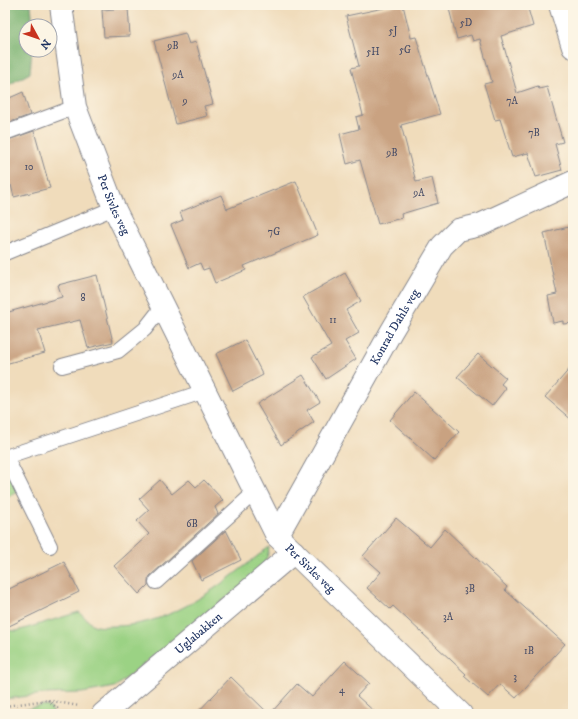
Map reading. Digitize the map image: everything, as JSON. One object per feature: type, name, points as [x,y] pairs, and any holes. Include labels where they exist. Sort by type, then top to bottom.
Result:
[{"type":"street","name":"Per Sivles veg","points":[[61,5],[74,107],[114,208],[277,536],[461,714]]},
{"type":"street","points":[[560,5],[573,47]]},
{"type":"street","name":"Konrad Dahls veg","points":[[277,536],[391,332],[442,246],[458,230],[480,225],[573,182]]},
{"type":"street","name":"Uglabakken","points":[[105,712],[294,552]]},
{"type":"lane","points":[[5,133],[74,107]]},
{"type":"lane","points":[[5,253],[114,208]]},
{"type":"lane","points":[[62,366],[118,351],[145,329],[163,306]]},
{"type":"lane","points":[[50,546],[5,457],[205,391]]},
{"type":"lane","points":[[156,582],[255,492]]},
{"type":"path","points":[[47,700],[57,708],[58,714]]},
{"type":"path","points":[[5,706],[47,700],[105,712]]},
{"type":"green space","points":[[5,5],[31,5],[32,18],[18,18],[18,58],[31,58],[30,73],[5,87]]},
{"type":"green space","points":[[9,471],[18,491],[5,499],[5,473]]},
{"type":"green space","points":[[269,547],[267,557],[263,565],[250,579],[115,687],[82,693],[44,694],[5,699],[5,630],[17,631],[79,612],[96,626],[136,624],[157,619],[197,600]]},
{"type":"green space","points":[[43,705],[51,708],[53,712],[51,714],[8,714]]},
{"type":"building","points":[[403,5],[411,38],[416,37],[440,114],[401,125],[416,182],[432,178],[438,203],[401,214],[402,218],[378,224],[360,160],[347,164],[340,134],[359,129],[356,117],[363,115],[351,68],[359,66],[346,16]]},
{"type":"building","points":[[448,5],[527,5],[533,26],[501,36],[517,93],[538,86],[539,89],[547,87],[563,142],[555,144],[562,170],[536,177],[528,153],[512,157],[500,119],[495,120],[484,84],[492,82],[480,39],[473,41],[471,35],[457,39]]},
{"type":"building","points":[[128,8],[130,36],[104,37],[102,10]]},
{"type":"building","points":[[185,33],[189,44],[196,42],[213,104],[204,106],[207,116],[176,124],[154,41]]},
{"type":"building","points":[[23,92],[30,115],[5,124],[5,100]]},
{"type":"building","points":[[34,131],[50,188],[14,197],[11,185],[5,187],[5,141]]},
{"type":"building","points":[[296,181],[318,235],[244,266],[246,270],[215,283],[209,268],[203,270],[200,263],[189,268],[171,225],[183,220],[180,212],[221,195],[227,209]]},
{"type":"building","points":[[573,226],[573,323],[563,324],[563,321],[553,323],[548,296],[557,294],[544,233]]},
{"type":"building","points":[[345,273],[361,301],[346,310],[359,333],[345,341],[356,359],[326,379],[312,357],[331,346],[303,297]]},
{"type":"building","points":[[97,275],[113,342],[88,348],[80,320],[38,330],[45,353],[5,364],[5,313],[62,297],[58,285]]},
{"type":"building","points":[[245,340],[263,375],[233,391],[216,354]]},
{"type":"building","points":[[478,354],[506,378],[501,384],[506,388],[492,406],[457,377]]},
{"type":"building","points":[[573,365],[573,421],[545,397]]},
{"type":"building","points":[[303,375],[320,402],[307,410],[314,422],[281,445],[257,404]]},
{"type":"building","points":[[414,392],[459,432],[434,460],[390,420]]},
{"type":"building","points":[[160,480],[172,494],[189,480],[196,487],[204,480],[223,500],[215,507],[218,514],[150,576],[148,585],[139,594],[114,566],[149,534],[137,521],[149,510],[139,499]]},
{"type":"building","points":[[396,518],[430,547],[445,529],[507,587],[505,590],[565,644],[516,698],[500,684],[488,697],[464,676],[466,674],[393,606],[390,609],[367,588],[381,572],[363,556]]},
{"type":"building","points":[[226,530],[241,560],[201,580],[192,561]]},
{"type":"building","points":[[64,562],[79,592],[5,628],[5,591]]},
{"type":"building","points":[[345,661],[369,683],[357,696],[377,714],[270,714],[297,684],[312,697]]},
{"type":"building","points":[[231,677],[269,714],[196,714]]}]
